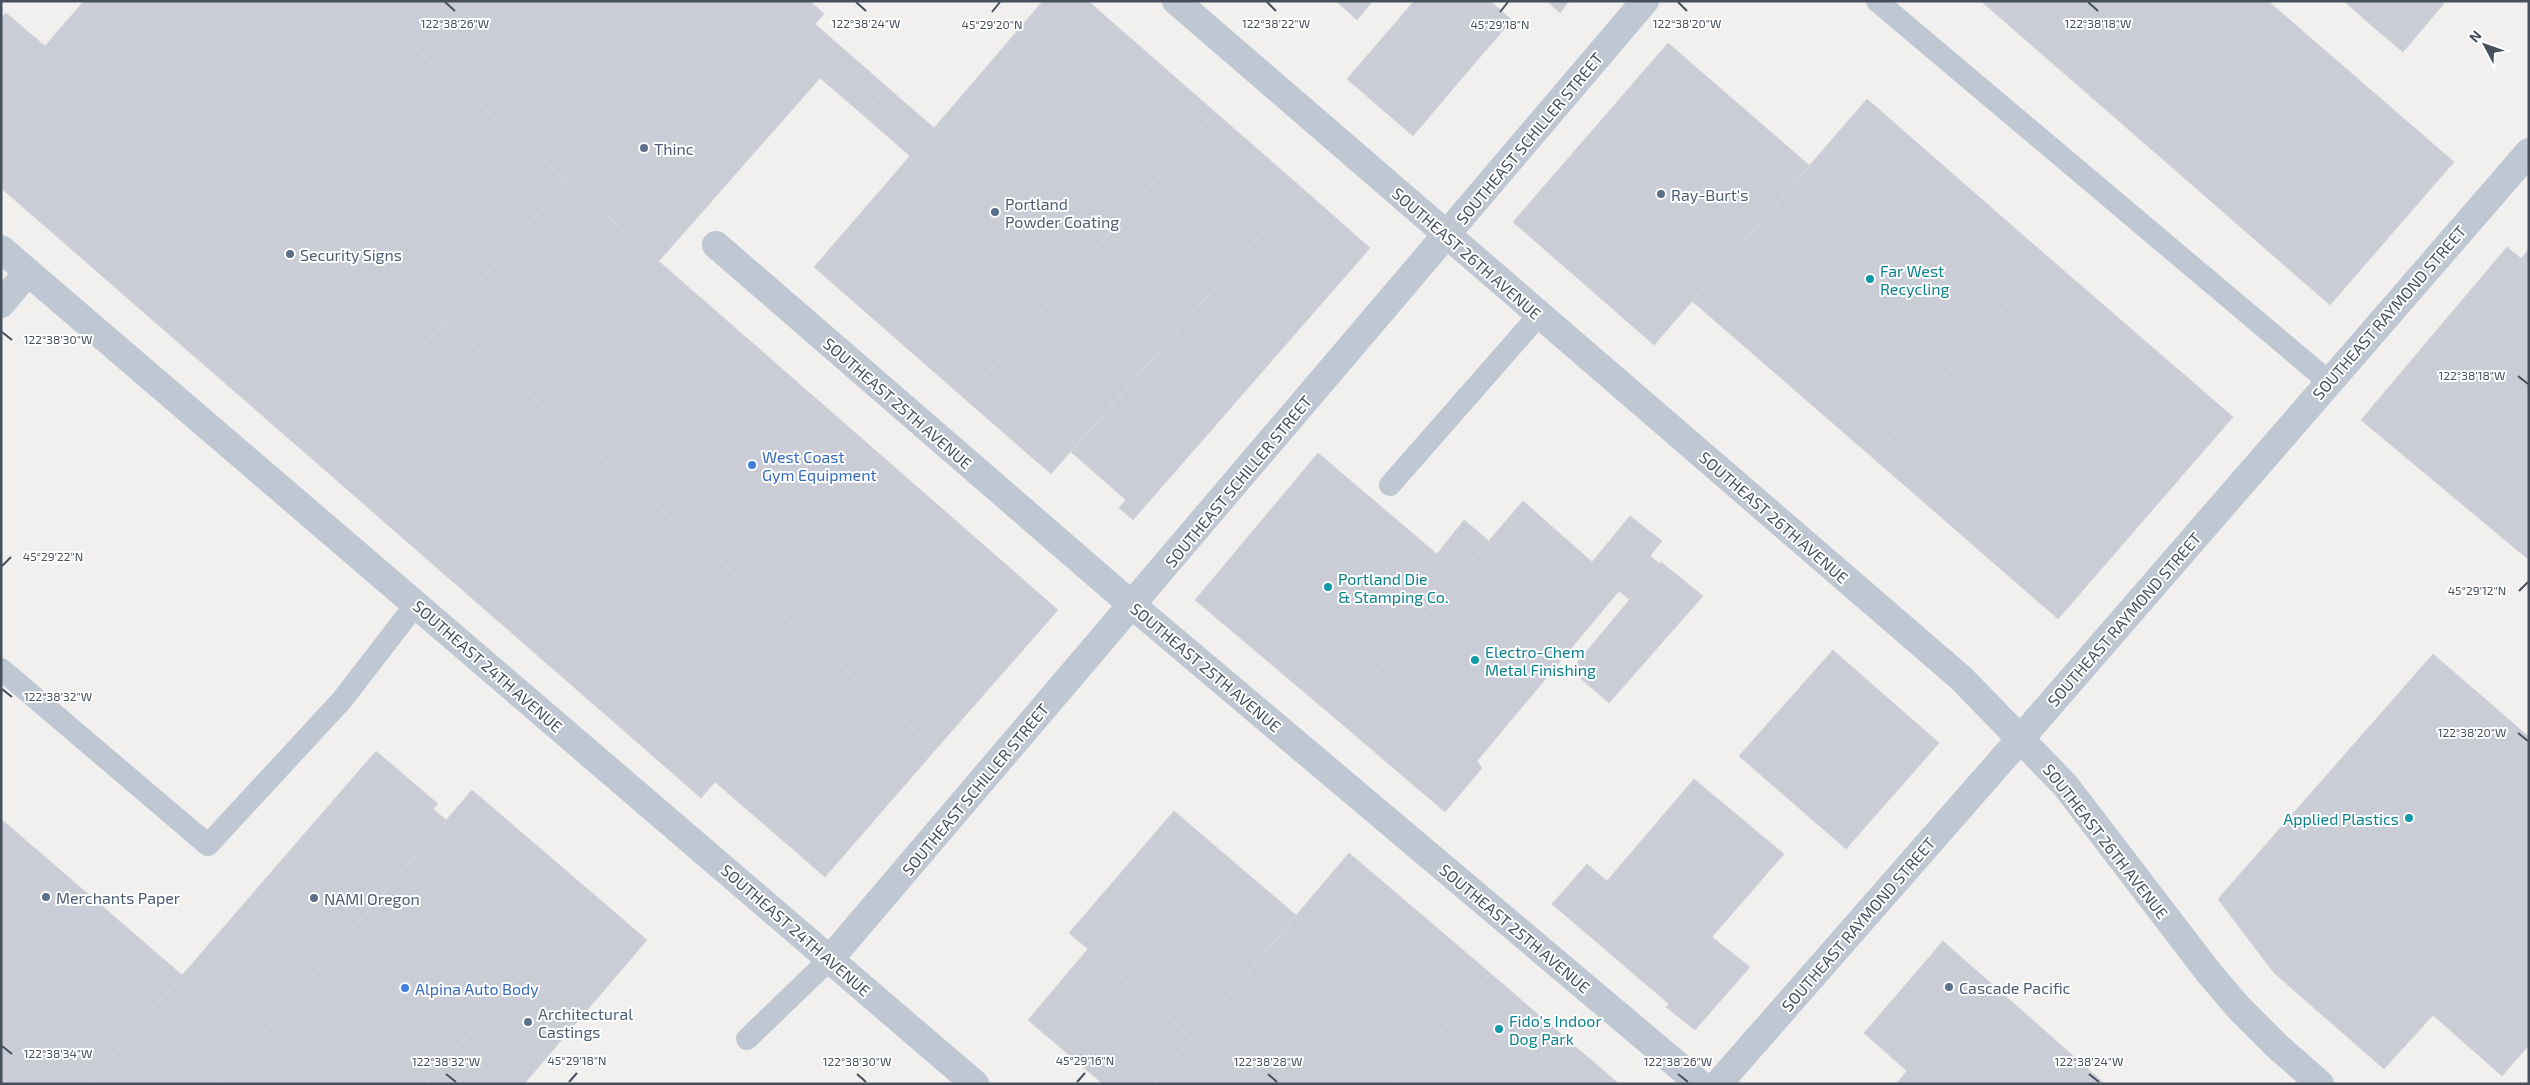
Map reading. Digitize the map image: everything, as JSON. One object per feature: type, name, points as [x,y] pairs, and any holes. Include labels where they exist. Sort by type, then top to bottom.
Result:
[{"type":"street","name":"SOUTHEAST 26TH AVENUE","points":[[1176,1],[1961,678],[2065,785],[2233,1001],[2276,1045],[2320,1084]]},
{"type":"street","name":"SOUTHEAST SCHILLER STREET","points":[[830,959],[1645,1]]},
{"type":"street","name":"SOUTHEAST RAYMOND STREET","points":[[1718,1084],[2529,152]]},
{"type":"street","name":"SOUTHEAST 25TH AVENUE","points":[[716,245],[1132,605],[1700,1084]]},
{"type":"street","name":"SOUTHEAST 24TH AVENUE","points":[[1,249],[975,1084]]},
{"type":"street","points":[[1,304],[28,272]]},
{"type":"lane","points":[[1877,1],[2329,382]]},
{"type":"lane","points":[[1390,485],[1539,315]]},
{"type":"lane","points":[[1,669],[208,845],[342,700],[416,604]]},
{"type":"lane","points":[[747,1039],[830,959]]},
{"type":"building","name":"Security Signs","points":[[84,1],[361,1],[567,181],[319,465],[1,188],[1,18],[6,13],[45,46]]},
{"type":"building","name":"Thinc","points":[[361,1],[810,1],[824,14],[815,24],[887,87],[863,115],[820,78],[659,261]]},
{"type":"building","name":"Portland Powder Coating","points":[[1043,1],[1088,1],[1215,112],[965,399],[814,267],[910,156],[863,115],[887,87],[934,128]]},
{"type":"building","points":[[1336,1],[1373,1],[1357,20]]},
{"type":"building","points":[[1414,1],[1490,1],[1512,20],[1462,78],[1397,21]]},
{"type":"building","points":[[1547,1],[1569,1],[1560,13]]},
{"type":"building","points":[[1981,1],[2268,1],[2454,162],[2330,305]]},
{"type":"building","points":[[2344,1],[2391,1],[2371,25]]},
{"type":"building","points":[[2391,1],[2446,1],[2403,52],[2371,25]]},
{"type":"building","points":[[1397,21],[1462,78],[1413,136],[1347,79]]},
{"type":"building","name":"Ray-Burt's","points":[[1668,43],[1810,166],[1654,345],[1513,222]]},
{"type":"building","name":"Far West Recycling","points":[[1867,99],[2048,257],[1873,458],[1692,301]]},
{"type":"building","points":[[1215,112],[1302,188],[1051,474],[965,399]]},
{"type":"building","name":"West Coast Gym Equipment","points":[[567,181],[1058,610],[936,749],[445,321]]},
{"type":"building","points":[[1302,188],[1370,248],[1133,520],[1119,508],[1126,500],[1071,452]]},
{"type":"building","points":[[2507,247],[2529,265],[2529,560],[2361,420]]},
{"type":"building","points":[[2529,249],[2529,265],[2521,259]]},
{"type":"building","points":[[2048,257],[2233,417],[2058,619],[1873,458]]},
{"type":"building","points":[[445,321],[936,749],[825,877],[715,782],[701,798],[319,465]]},
{"type":"building","name":"Portland Die & Stamping Co.","points":[[1318,453],[1437,554],[1464,520],[1489,541],[1336,719],[1195,600]]},
{"type":"building","name":"Electro-Chem Metal Finishing","points":[[1523,501],[1592,562],[1630,516],[1662,541],[1650,556],[1660,564],[1630,600],[1619,591],[1477,761],[1482,768],[1445,812],[1336,719]]},
{"type":"building","points":[[1661,562],[1703,596],[1609,703],[1571,670]]},
{"type":"building","points":[[1833,650],[1939,743],[1846,849],[1739,756]]},
{"type":"building","name":"Applied Plastics","points":[[2433,654],[2529,737],[2529,1045],[2502,1076],[2433,1015],[2384,1069],[2274,973],[2218,899]]},
{"type":"building","name":"NAMI Oregon","points":[[376,751],[438,804],[433,809],[446,820],[220,1084],[88,1084]]},
{"type":"building","points":[[1694,779],[1784,854],[1712,937],[1750,967],[1695,1030],[1666,1007],[1669,1004],[1552,904],[1587,864],[1607,881]]},
{"type":"building","name":"Alpina Auto Body","points":[[472,790],[591,892],[426,1084],[220,1084]]},
{"type":"building","points":[[1174,811],[1297,916],[1192,1038],[1069,933]]},
{"type":"building","name":"Merchants Paper","points":[[1,819],[182,975],[88,1084],[1,1084]]},
{"type":"building","points":[[1349,853],[1490,973],[1396,1084],[1153,1084]]},
{"type":"building","name":"Architectural Castings","points":[[591,892],[647,940],[524,1084],[426,1084]]},
{"type":"building","name":"Cascade Pacific","points":[[1943,941],[2105,1084],[1896,1084],[1907,1071],[1864,1033]]},
{"type":"building","points":[[1088,949],[1192,1038],[1153,1084],[1103,1084],[1028,1020]]},
{"type":"building","name":"Fido's Indoor Dog Park","points":[[1490,973],[1619,1084],[1396,1084]]},
{"type":"place","name":"Thinc","points":[[644,148]]},
{"type":"place","name":"Ray-Burt's","points":[[1661,194]]},
{"type":"place","name":"Portland Powder Coating","points":[[995,212]]},
{"type":"place","name":"Security Signs","points":[[290,254]]},
{"type":"place","name":"Far West Recycling","points":[[1870,279]]},
{"type":"place","name":"West Coast Gym Equipment","points":[[752,465]]},
{"type":"place","name":"Portland Die & Stamping Co.","points":[[1328,587]]},
{"type":"place","name":"Electro-Chem Metal Finishing","points":[[1475,660]]},
{"type":"place","name":"Applied Plastics","points":[[2409,818]]},
{"type":"place","name":"Merchants Paper","points":[[46,897]]},
{"type":"place","name":"NAMI Oregon","points":[[314,898]]},
{"type":"place","name":"Cascade Pacific","points":[[1949,987]]},
{"type":"place","name":"Alpina Auto Body","points":[[405,988]]},
{"type":"place","name":"Architectural Castings","points":[[528,1022]]},
{"type":"place","name":"Fido's Indoor Dog Park","points":[[1499,1029]]}]
